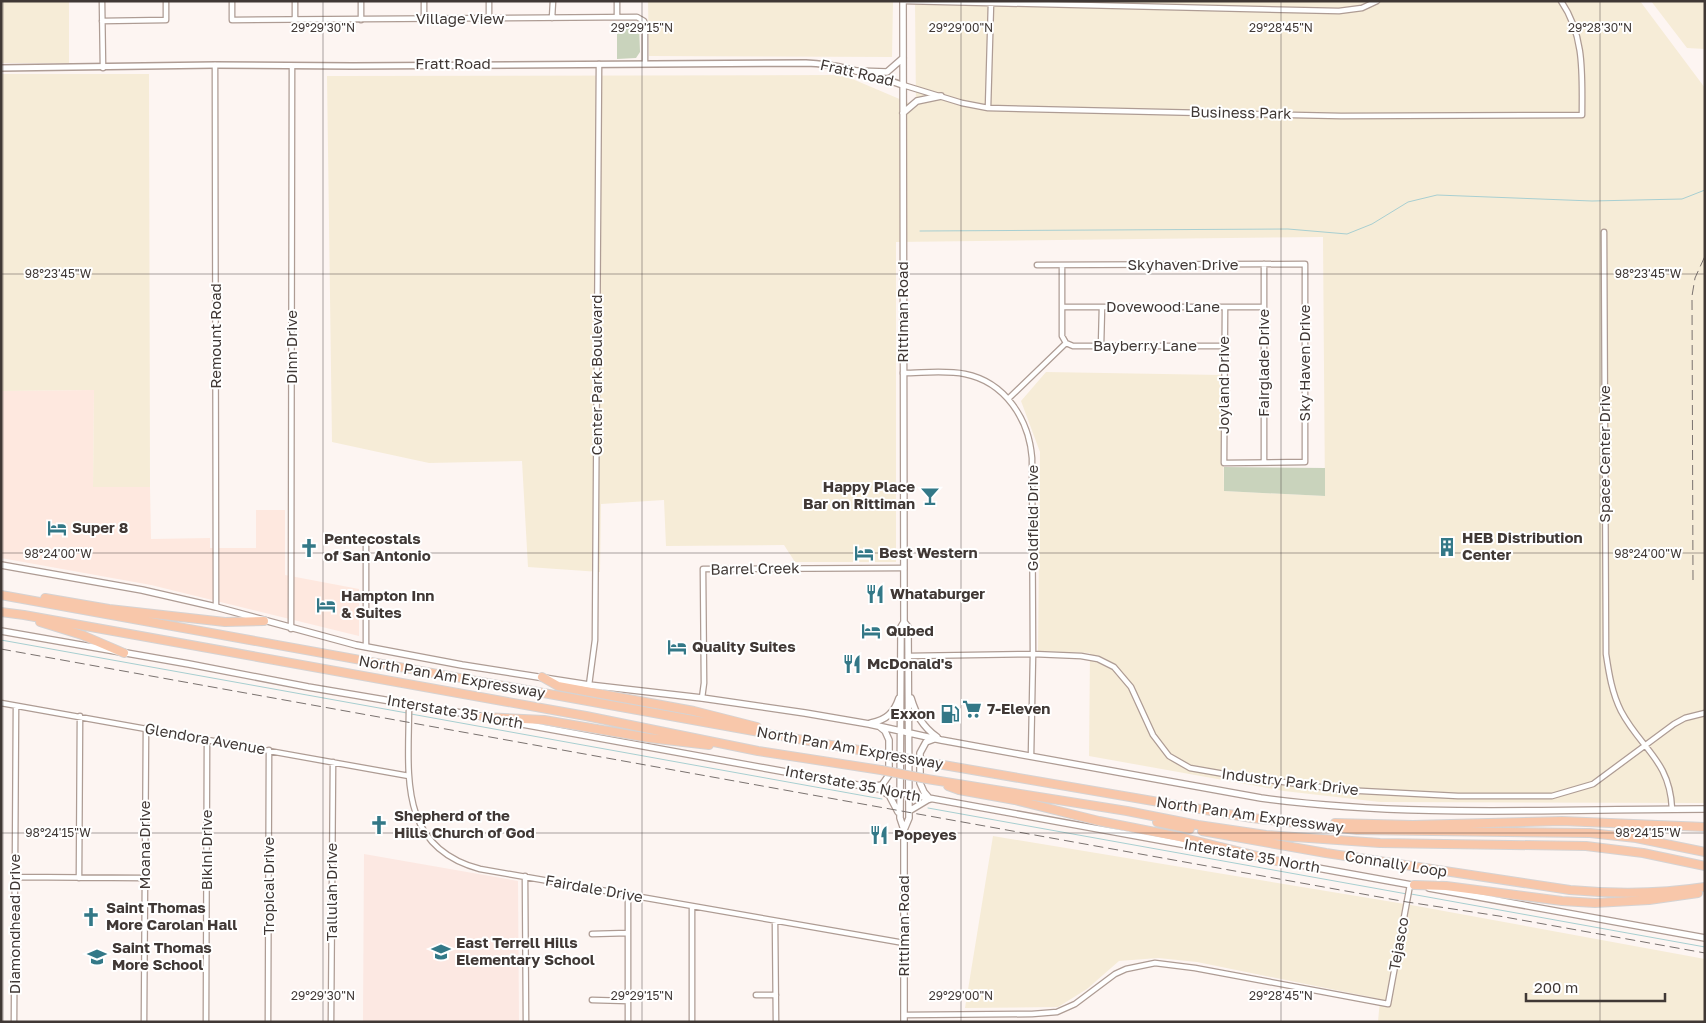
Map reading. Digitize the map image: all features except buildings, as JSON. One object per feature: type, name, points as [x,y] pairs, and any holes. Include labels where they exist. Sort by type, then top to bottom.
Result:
[{"type":"highway","points":[[1,594],[38,596],[116,610],[226,622],[264,622]]},
{"type":"highway","name":"North Pan Am Expressway","points":[[1,594],[881,754],[1146,801],[1283,822],[1357,830],[1590,833],[1636,838],[1704,852]]},
{"type":"highway","name":"North Pan Am Expressway","points":[[1,612],[577,714],[758,751],[881,770],[1215,828],[1297,838],[1380,843],[1586,846],[1643,853],[1705,866]]},
{"type":"highway","points":[[17,615],[82,635],[124,653]]},
{"type":"highway","points":[[542,677],[558,686],[694,711],[754,725],[780,735]]},
{"type":"highway","points":[[483,716],[544,720],[649,738],[758,751]]},
{"type":"highway","points":[[927,779],[959,790],[1180,837],[1281,862]]},
{"type":"highway","name":"Connally Loop","points":[[1090,807],[1171,826],[1326,854],[1598,893],[1682,893],[1705,887]]},
{"type":"highway","points":[[1283,822],[1413,825],[1562,821],[1705,827]]},
{"type":"highway","points":[[1410,889],[1446,886],[1571,902],[1626,902],[1705,891]]},
{"type":"main road","name":"Rittiman Road","points":[[903,1],[904,622],[901,627],[900,818],[904,830],[904,1018]]},
{"type":"main road","points":[[856,71],[887,72],[903,58]]},
{"type":"main road","points":[[903,113],[917,101],[941,96]]},
{"type":"main road","points":[[1,565],[142,590],[216,607],[264,622],[366,647],[462,665],[589,685],[702,698],[869,724],[938,739],[1261,798],[1300,803],[1398,810],[1584,811],[1705,809]]},
{"type":"main road","name":"Rittiman Road","points":[[904,622],[908,627],[909,733],[909,818],[904,830]]},
{"type":"main road","name":"Interstate 35 North","points":[[1,631],[124,653],[409,710],[483,716],[1281,862],[1410,889],[1705,938]]},
{"type":"main road","points":[[908,689],[917,716],[938,739]]},
{"type":"main road","points":[[869,724],[887,717],[896,706],[901,694]]},
{"type":"main road","points":[[873,787],[882,784],[889,775],[890,740],[885,731],[880,727]]},
{"type":"main road","points":[[909,811],[930,798],[924,792],[920,783],[920,753],[921,748],[926,742],[938,739]]},
{"type":"main road","points":[[873,787],[889,794],[900,818]]},
{"type":"street","points":[[102,1],[103,68]]},
{"type":"street","points":[[102,21],[166,20],[166,1]]},
{"type":"street","name":"Village View","points":[[232,1],[232,20],[636,17],[644,21],[645,64]]},
{"type":"street","points":[[295,1],[295,20]]},
{"type":"street","points":[[361,1],[361,20]]},
{"type":"street","points":[[424,1],[424,19]]},
{"type":"street","points":[[489,1],[489,19]]},
{"type":"street","points":[[552,18],[553,1]]},
{"type":"street","points":[[617,1],[617,18]]},
{"type":"street","points":[[903,1],[1339,11],[1362,8],[1377,1]]},
{"type":"street","name":"Business Park","points":[[903,84],[962,103],[988,108],[1341,116],[1582,115],[1580,46],[1574,23],[1562,1]]},
{"type":"street","points":[[988,108],[991,3]]},
{"type":"street","name":"Fratt Road","points":[[1,68],[806,62],[829,64],[903,84]]},
{"type":"street","name":"Center Park Boulevard","points":[[589,685],[595,632],[599,64]]},
{"type":"street","name":"Remount Road","points":[[215,65],[216,607]]},
{"type":"street","name":"Dinn Drive","points":[[291,629],[292,66]]},
{"type":"street","name":"Space Center Drive","points":[[1604,232],[1606,654],[1610,684],[1621,710],[1633,730],[1646,744],[1666,778],[1670,789],[1672,809]]},
{"type":"street","name":"Fairglade Drive","points":[[1264,264],[1264,462]]},
{"type":"street","name":"Skyhaven Drive","points":[[1038,265],[1305,264]]},
{"type":"street","name":"Sky Haven Drive","points":[[1264,462],[1305,462],[1305,264]]},
{"type":"street","points":[[1008,399],[1066,343],[1062,336],[1062,265]]},
{"type":"street","name":"Dovewood Lane","points":[[1062,307],[1264,306]]},
{"type":"street","points":[[1101,346],[1102,307]]},
{"type":"street","name":"Joyland Drive","points":[[1225,307],[1224,463],[1264,462]]},
{"type":"street","name":"Bayberry Lane","points":[[1066,343],[1073,346],[1224,346]]},
{"type":"street","name":"Goldfield Drive","points":[[903,373],[947,372],[970,375],[991,384],[1008,399],[1023,419],[1032,446],[1034,654],[1031,756]]},
{"type":"street","points":[[366,545],[366,647]]},
{"type":"street","name":"Barrel Creek","points":[[702,698],[704,683],[703,569],[904,568]]},
{"type":"street","name":"Industry Park Drive","points":[[908,656],[1034,654],[1082,656],[1098,659],[1114,667],[1130,687],[1153,735],[1169,756],[1190,768],[1343,790],[1458,796],[1552,796],[1593,784],[1680,721],[1705,713]]},
{"type":"street","name":"Glendora Avenue","points":[[1,703],[409,776]]},
{"type":"street","name":"Diamondhead Drive","points":[[14,1022],[16,706]]},
{"type":"street","name":"Fairdale Drive","points":[[409,710],[409,790],[414,811],[427,835],[439,848],[454,859],[471,866],[904,943]]},
{"type":"street","points":[[80,716],[80,878]]},
{"type":"street","name":"Moana Drive","points":[[144,1022],[146,728]]},
{"type":"street","name":"Bikini Drive","points":[[206,1022],[208,739]]},
{"type":"street","name":"Tropical Drive","points":[[268,1022],[269,750]]},
{"type":"street","name":"Tallulah Drive","points":[[331,1022],[333,762]]},
{"type":"street","points":[[525,876],[526,1022]]},
{"type":"street","points":[[15,877],[144,878]]},
{"type":"street","name":"Tejasco","points":[[1032,1014],[1064,1010],[1086,997],[1115,974],[1135,966],[1155,963],[1195,968],[1388,1004],[1410,889]]},
{"type":"street","points":[[628,895],[628,1022]]},
{"type":"street","points":[[692,906],[692,1022]]},
{"type":"street","points":[[776,921],[776,1022]]},
{"type":"street","points":[[592,934],[628,933]]},
{"type":"street","points":[[756,995],[776,995]]},
{"type":"street","points":[[592,1000],[628,1001]]},
{"type":"street","points":[[904,1018],[1032,1014],[1032,1022]]},
{"type":"shaded area","points":[[1,1],[69,1],[69,63],[1,63]]},
{"type":"shaded area","points":[[648,1],[893,1],[892,57],[649,56]]},
{"type":"shaded area","points":[[915,1],[1640,1],[1705,88],[1705,803],[1380,802],[1284,791],[1089,756],[1090,653],[1038,651],[1040,452],[1021,401],[1046,372],[1222,375],[1224,491],[1325,496],[1323,237],[896,242],[896,562],[795,562],[784,545],[666,546],[664,500],[601,504],[600,572],[528,567],[522,461],[429,463],[332,442],[327,76],[843,75],[916,106]]},
{"type":"shaded area","points":[[1651,1],[1705,1],[1705,49],[1687,48]]},
{"type":"shaded area","points":[[2,74],[149,74],[150,487],[93,487],[94,390],[1,391]]},
{"type":"shaded area","points":[[94,390],[93,487],[150,487],[151,539],[210,538],[210,548],[256,548],[256,510],[285,510],[285,575],[359,589],[359,636],[151,585],[1,558],[1,391]]},
{"type":"shaded area","points":[[993,836],[1411,905],[1705,959],[1705,1022],[1378,1022],[1380,999],[1197,962],[1158,958],[1119,961],[1087,989],[1058,1007],[965,1008]]},
{"type":"shaded area","name":"East Terrell Hills Elementary School","points":[[364,854],[518,881],[519,1022],[363,1022]]},
{"type":"green space","points":[[617,23],[639,24],[640,52],[636,58],[617,59]]},
{"type":"green space","points":[[1224,467],[1325,468],[1325,496],[1224,491]]},
{"type":"waterway","points":[[920,231],[1288,229],[1347,234],[1372,224],[1408,202],[1437,195],[1592,201],[1682,199],[1705,190]]},
{"type":"waterway","points":[[1,640],[407,713]]},
{"type":"waterway","points":[[411,714],[882,799]]},
{"type":"waterway","points":[[928,808],[1407,894]]},
{"type":"waterway","points":[[1411,894],[1705,947]]},
{"type":"railway","points":[[1693,580],[1692,296],[1695,278],[1705,256]]},
{"type":"railway","points":[[1,649],[1407,902],[1499,916],[1705,953]]},
{"type":"place","name":"Happy Place Bar on Rittiman","points":[[930,496]]},
{"type":"place","name":"Super 8","points":[[57,528]]},
{"type":"place","name":"HEB Distribution Center","points":[[1447,547]]},
{"type":"place","name":"Pentecostals of San Antonio","points":[[309,548]]},
{"type":"place","name":"Best Western","points":[[864,553]]},
{"type":"place","name":"Whataburger","points":[[875,594]]},
{"type":"place","name":"Hampton Inn & Suites","points":[[326,605]]},
{"type":"place","name":"Qubed","points":[[871,631]]},
{"type":"place","name":"Quality Suites","points":[[677,647]]},
{"type":"place","name":"McDonald's","points":[[852,664]]},
{"type":"place","name":"7-Eleven","points":[[972,709]]},
{"type":"place","name":"Exxon","points":[[950,714]]},
{"type":"place","name":"Shepherd of the Hills Church of God","points":[[379,825]]},
{"type":"place","name":"Popeyes","points":[[879,835]]},
{"type":"place","name":"Saint Thomas More Carolan Hall","points":[[91,917]]},
{"type":"place","name":"East Terrell Hills Elementary School","points":[[441,952]]},
{"type":"place","name":"Saint Thomas More School","points":[[97,957]]}]
